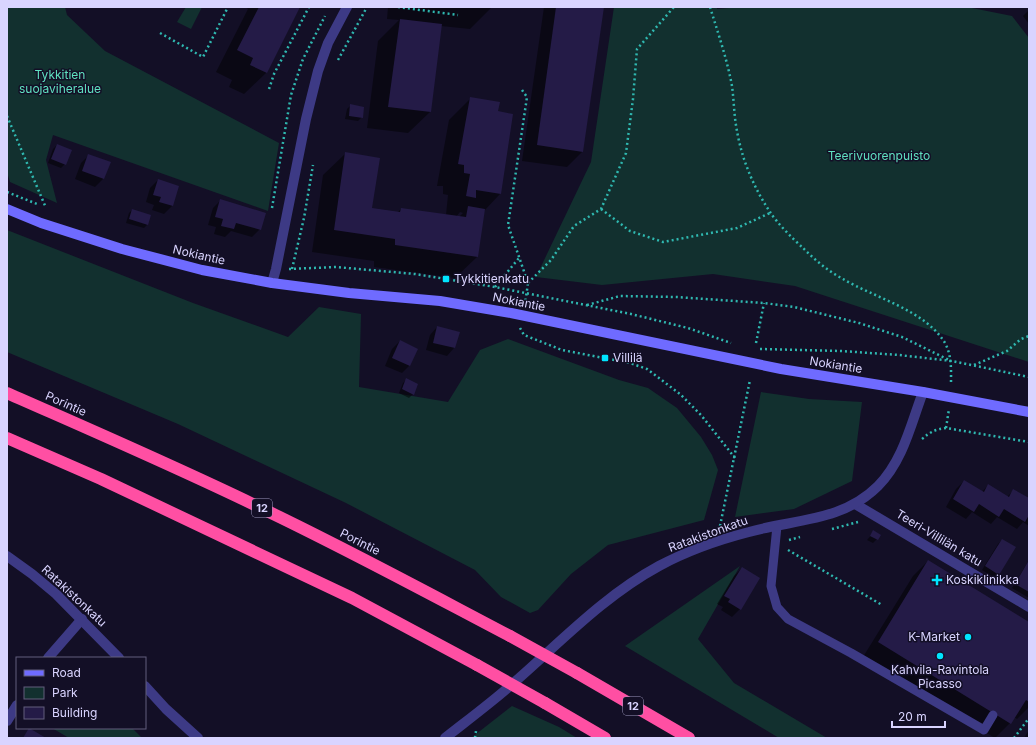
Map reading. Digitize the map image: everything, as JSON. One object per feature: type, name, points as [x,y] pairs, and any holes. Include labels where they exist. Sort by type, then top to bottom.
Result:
[{"type":"highway","name":"Porintie","points":[[7,393],[264,509],[381,568],[510,636],[689,738]]},
{"type":"highway","points":[[7,438],[101,479],[352,598],[477,665],[605,738]]},
{"type":"main road","name":"Nokiantie","points":[[7,209],[41,223],[122,249],[202,270],[272,283],[349,293],[440,301],[523,316],[781,369],[923,392],[1029,412]]},
{"type":"street","points":[[272,283],[306,119],[318,71],[328,43],[347,7]]},
{"type":"street","name":"Ratakistonkatu","points":[[445,738],[503,692],[571,631],[620,591],[659,566],[684,554],[750,531],[829,515],[855,504],[878,486],[896,463],[923,392]]},
{"type":"street","name":"Teeri-Villilän katu","points":[[855,504],[1029,607]]},
{"type":"street","name":"Ratakistonkatu","points":[[7,556],[50,589],[82,619],[118,657]]},
{"type":"street","points":[[49,657],[82,619]]},
{"type":"street","points":[[146,687],[166,709],[198,738]]},
{"type":"street","points":[[7,721],[16,707]]},
{"type":"lane","points":[[777,526],[771,586],[777,607],[788,619],[851,653],[984,730],[994,715]]},
{"type":"path","points":[[160,33],[202,57],[228,7]]},
{"type":"path","points":[[269,89],[274,74],[309,7]]},
{"type":"path","points":[[338,60],[367,7]]},
{"type":"path","points":[[398,7],[458,15]]},
{"type":"path","points":[[528,283],[551,260],[574,226],[601,209],[626,153],[633,99],[637,49],[674,7]]},
{"type":"path","points":[[710,7],[727,63],[732,87],[737,131],[744,161],[770,214],[822,265],[844,280],[915,315],[933,328],[945,343],[952,361],[951,397],[946,428]]},
{"type":"path","points":[[522,90],[527,97],[508,225],[528,283],[520,329],[524,335],[562,350],[630,363],[647,369],[680,394],[701,415],[735,458]]},
{"type":"path","points":[[7,116],[17,143],[46,208]]},
{"type":"path","points":[[292,269],[304,218],[314,158]]},
{"type":"path","points":[[7,192],[52,211]]},
{"type":"path","points":[[601,209],[630,231],[663,242],[737,228],[770,214]]},
{"type":"path","points":[[495,287],[519,258]]},
{"type":"path","points":[[276,269],[336,267],[407,274],[495,287],[631,314],[688,328],[737,345]]},
{"type":"path","points":[[586,305],[620,296],[676,297],[764,303],[794,307],[859,323],[902,337],[952,361]]},
{"type":"path","points":[[756,343],[764,303]]},
{"type":"path","points":[[974,365],[1007,350],[1021,339],[1029,336]]},
{"type":"path","points":[[759,349],[899,354],[952,361],[1029,377]]},
{"type":"path","points":[[722,540],[720,525],[750,380]]},
{"type":"path","points":[[919,445],[922,439],[930,432],[946,428],[1029,442]]},
{"type":"path","points":[[830,530],[864,520],[871,513]]},
{"type":"path","points":[[775,543],[806,535]]},
{"type":"path","points":[[775,543],[882,605]]},
{"type":"path","points":[[1014,738],[1029,718]]},
{"type":"path","points":[[472,730],[477,726]]},
{"type":"green space","name":"Tykkitien suojaviheralue","points":[[7,7],[65,7],[67,15],[105,51],[279,143],[268,211],[53,135],[46,160],[57,203],[10,182],[7,172]]},
{"type":"green space","points":[[186,7],[202,7],[191,29],[177,22]]},
{"type":"green space","name":"Teerivuorenpuisto","points":[[614,7],[717,7],[717,9],[741,7],[967,7],[1012,16],[1029,38],[1029,362],[795,286],[713,274],[602,285],[536,277],[591,162]]},
{"type":"green space","points":[[7,230],[193,303],[288,337],[319,307],[361,314],[359,387],[448,402],[480,350],[508,339],[619,380],[648,388],[677,408],[701,437],[712,455],[718,470],[704,520],[608,545],[571,574],[538,610],[530,613],[501,597],[475,570],[346,503],[178,424],[7,352]]},
{"type":"green space","points":[[761,392],[809,399],[862,402],[852,481],[794,509],[735,517]]},
{"type":"green space","points":[[740,566],[698,639],[734,683],[827,738],[779,738],[625,646]]},
{"type":"green space","points":[[512,706],[559,727],[577,738],[471,738]]},
{"type":"green space","points":[[54,729],[133,729],[142,738],[69,738]]},
{"type":"building","points":[[259,7],[300,7],[267,73],[250,65],[253,58],[237,50]]},
{"type":"building","points":[[556,7],[604,7],[583,152],[537,145]]},
{"type":"building","points":[[400,19],[442,24],[431,112],[388,107]]},
{"type":"building","points":[[470,97],[500,102],[498,111],[513,114],[501,194],[476,190],[476,198],[466,196],[470,174],[464,173],[464,165],[458,164]]},
{"type":"building","points":[[350,104],[364,107],[363,118],[349,116]]},
{"type":"building","points":[[57,144],[72,150],[66,165],[51,159]]},
{"type":"building","points":[[345,152],[380,158],[372,208],[400,212],[401,208],[466,217],[468,206],[485,209],[478,257],[395,245],[395,239],[334,230]]},
{"type":"building","points":[[88,154],[111,162],[104,179],[82,171]]},
{"type":"building","points":[[158,179],[179,186],[173,206],[159,202],[161,197],[153,195]]},
{"type":"building","points":[[220,199],[266,213],[261,230],[236,223],[234,229],[221,226],[223,219],[215,217]]},
{"type":"building","points":[[132,209],[151,215],[148,225],[129,219]]},
{"type":"building","points":[[437,326],[460,332],[455,348],[433,343]]},
{"type":"building","points":[[400,340],[418,349],[410,366],[392,358]]},
{"type":"building","points":[[406,378],[418,384],[414,395],[402,389]]},
{"type":"building","points":[[964,480],[984,492],[988,484],[1009,497],[1013,489],[1029,498],[1029,515],[1025,522],[1004,509],[999,517],[979,504],[974,512],[953,499]]},
{"type":"building","points":[[873,530],[881,535],[878,540],[870,536]]},
{"type":"building","points":[[1002,539],[1016,547],[999,575],[985,566]]},
{"type":"building","points":[[928,560],[1029,622],[1029,702],[1026,700],[1011,724],[878,642]]},
{"type":"building","points":[[1029,560],[1029,592],[1015,584]]},
{"type":"building","points":[[742,567],[760,578],[741,610],[728,602],[730,599],[724,596]]},
{"type":"building","points":[[28,729],[31,729],[46,738],[23,738]]},
{"type":"place","name":"Tykkitienkatu","points":[[446,279]]},
{"type":"place","name":"Villilä","points":[[605,358]]},
{"type":"place","name":"Koskiklinikka","points":[[937,580]]},
{"type":"place","name":"K-Market","points":[[968,637]]},
{"type":"place","name":"Kahvila-Ravintola Picasso","points":[[940,656]]}]
